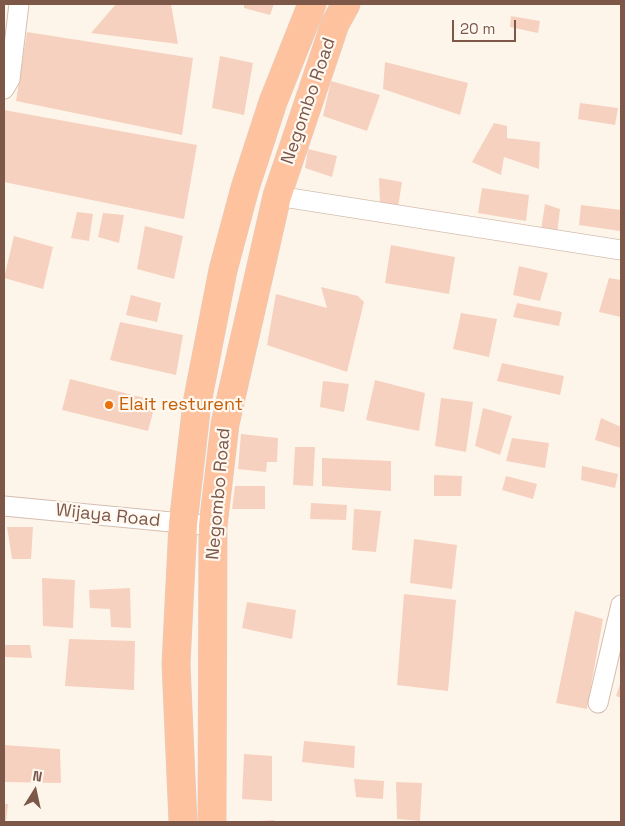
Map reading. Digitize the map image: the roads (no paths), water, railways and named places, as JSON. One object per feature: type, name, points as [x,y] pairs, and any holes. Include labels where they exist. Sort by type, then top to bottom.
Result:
[{"type":"highway","name":"Negombo Road","points":[[183,822],[176,664],[183,524],[197,403],[223,270],[244,188],[273,102],[312,4]]},
{"type":"highway","name":"Negombo Road","points":[[212,822],[213,526],[225,424],[277,196],[336,24],[346,4]]},
{"type":"street","points":[[4,89],[10,79],[19,4]]},
{"type":"street","points":[[277,196],[621,250]]},
{"type":"street","name":"Wijaya Road","points":[[4,506],[213,526]]},
{"type":"street","points":[[598,703],[616,651],[621,605]]},
{"type":"place","name":"Elait resturent","points":[[109,405]]}]
